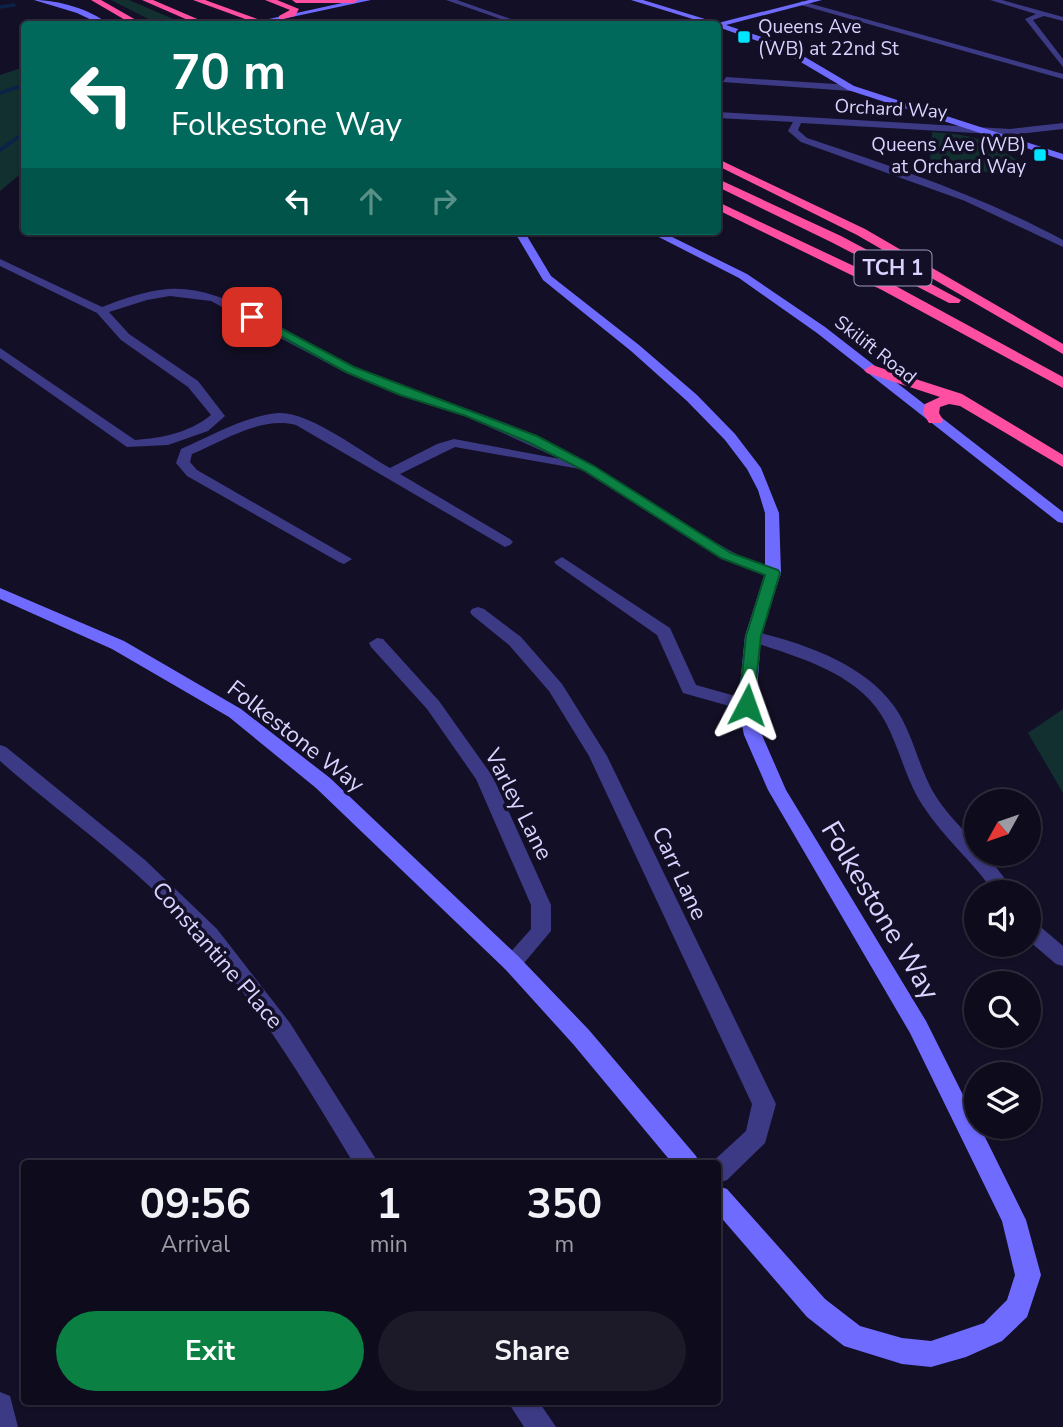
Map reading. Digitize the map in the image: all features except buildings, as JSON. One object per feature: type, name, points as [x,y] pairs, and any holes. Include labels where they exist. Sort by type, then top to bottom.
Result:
[{"type":"highway","points":[[95,0],[133,21]]},
{"type":"highway","points":[[146,0],[196,21]]},
{"type":"highway","points":[[197,0],[256,21]]},
{"type":"highway","points":[[269,0],[295,9],[292,14],[282,18]]},
{"type":"highway","points":[[296,0],[354,0]]},
{"type":"highway","points":[[721,163],[861,232],[1063,350]]},
{"type":"highway","name":"TCH 1","points":[[721,184],[873,257],[1063,361]]},
{"type":"highway","name":"TCH 1","points":[[721,207],[887,287],[1063,383]]},
{"type":"highway","points":[[873,370],[937,389],[973,405],[1063,462]]},
{"type":"highway","points":[[935,420],[931,408],[939,401],[957,400],[973,405]]},
{"type":"street","points":[[38,0],[80,11],[99,21]]},
{"type":"street","points":[[266,21],[367,0]]},
{"type":"street","points":[[450,0],[512,21]]},
{"type":"street","points":[[635,0],[704,21]]},
{"type":"street","points":[[721,24],[818,0]]},
{"type":"street","points":[[994,0],[1063,19]]},
{"type":"street","points":[[804,3],[1063,77]]},
{"type":"street","points":[[1042,13],[1029,19],[1063,65]]},
{"type":"street","points":[[721,26],[780,46],[851,88],[1063,157]]},
{"type":"street","points":[[726,80],[851,88]]},
{"type":"street","name":"Orchard Way","points":[[721,115],[1010,132],[1063,126]]},
{"type":"street","points":[[798,120],[793,131],[804,140],[901,171],[979,203],[1063,244]]},
{"type":"street","name":"Folkestone Way","points":[[521,235],[552,284],[635,348],[692,398],[730,437],[754,468],[765,490],[772,513],[773,573],[753,636],[747,705],[753,735],[776,790],[918,1027],[1014,1220],[1028,1275],[1018,1308],[993,1332],[966,1344],[931,1354],[902,1350],[853,1337],[816,1308],[721,1200]]},
{"type":"street","name":"Skilift Road","points":[[660,235],[743,276],[821,330],[1063,519]]},
{"type":"street","points":[[0,262],[101,311],[125,337],[193,384],[218,416],[202,428],[163,442],[132,444],[0,352]]},
{"type":"street","points":[[101,311],[166,291],[195,292],[215,298],[350,370],[404,393],[482,418],[532,439],[590,469],[726,555],[773,573]]},
{"type":"street","points":[[344,559],[192,473],[183,463],[186,452],[253,423],[280,417],[301,422],[505,542]]},
{"type":"street","points":[[392,474],[454,443],[590,469]]},
{"type":"street","points":[[562,562],[664,632],[689,689],[747,705]]},
{"type":"street","name":"Folkestone Way","points":[[0,593],[118,645],[235,713],[323,783],[512,963],[581,1037],[685,1160]]},
{"type":"street","name":"Carr Lane","points":[[478,611],[515,641],[556,688],[598,756],[764,1104],[757,1136],[721,1169]]},
{"type":"street","points":[[753,636],[834,666],[863,685],[888,710],[929,801],[997,880]]},
{"type":"street","name":"Varley Lane","points":[[377,643],[433,705],[484,777],[541,905],[541,931],[512,963]]},
{"type":"street","name":"Constantine Place","points":[[0,751],[129,855],[184,907],[292,1041],[365,1160]]},
{"type":"street","points":[[1041,939],[1063,958]]},
{"type":"street","points":[[524,1405],[542,1427]]},
{"type":"street","points":[[0,1406],[4,1427]]},
{"type":"green space","points":[[111,0],[129,0],[178,21],[152,21]]},
{"type":"green space","points":[[21,68],[21,174],[0,191],[0,75]]},
{"type":"green space","points":[[932,132],[979,139],[999,148],[1020,163],[996,174],[930,160]]},
{"type":"green space","points":[[1063,709],[1063,793],[1028,733]]},
{"type":"waterway","points":[[0,7],[14,5]]},
{"type":"waterway","points":[[0,93],[21,86]]},
{"type":"waterway","points":[[0,150],[21,135]]},
{"type":"place","name":"Queens Ave (WB) at 22nd St","points":[[744,37]]},
{"type":"place","name":"Queens Ave (WB) at Orchard Way","points":[[1040,155]]},
{"type":"route","points":[[252,317],[350,370],[404,393],[470,413],[532,439],[590,469],[726,555],[773,573],[753,636],[747,705]]}]
